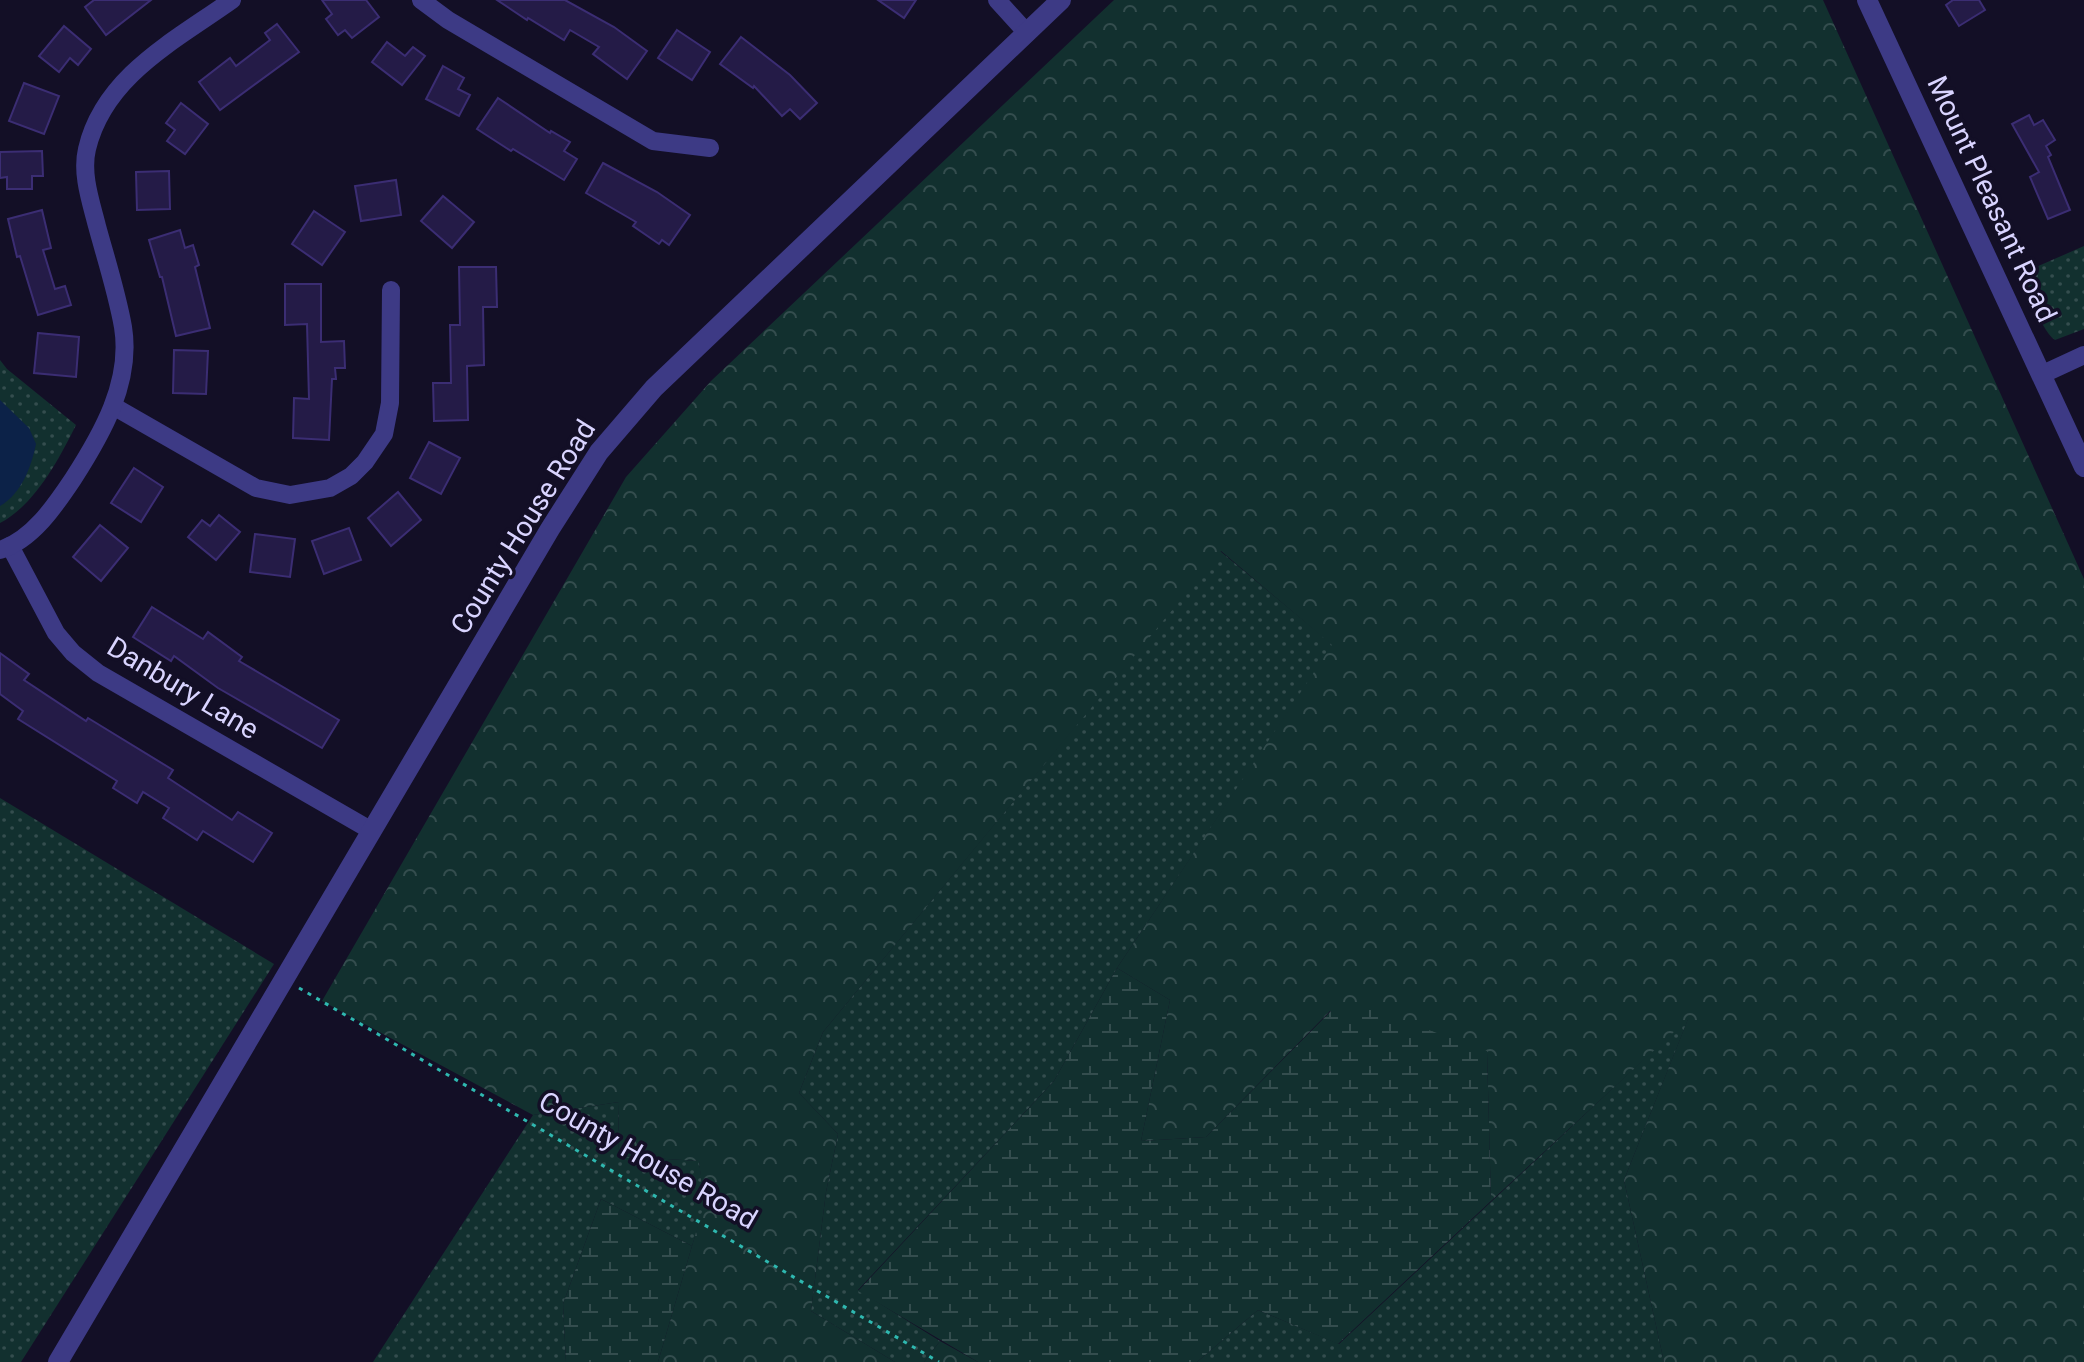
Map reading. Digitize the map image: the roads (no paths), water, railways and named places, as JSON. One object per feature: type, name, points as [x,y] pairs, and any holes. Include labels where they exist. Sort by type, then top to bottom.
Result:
[{"type":"street","points":[[5,548],[41,522],[68,486],[95,444],[113,406],[123,368],[123,329],[88,187],[86,151],[96,123],[112,95],[133,71],[232,0]]},
{"type":"street","points":[[421,0],[448,20],[653,141],[710,148]]},
{"type":"street","points":[[997,0],[1027,33]]},
{"type":"street","name":"County House Road","points":[[58,1362],[550,529],[583,475],[618,427],[654,388],[1061,0]]},
{"type":"street","name":"Mount Pleasant Road","points":[[1867,0],[2084,467]]},
{"type":"street","points":[[113,406],[256,488],[290,495],[330,488],[351,476],[365,462],[384,434],[389,418],[391,290]]},
{"type":"street","points":[[2043,374],[2084,355]]},
{"type":"street","name":"Danbury Lane","points":[[5,548],[56,633],[73,653],[372,831]]},
{"type":"water","points":[[0,400],[29,428],[36,444],[20,487],[0,506]]}]
